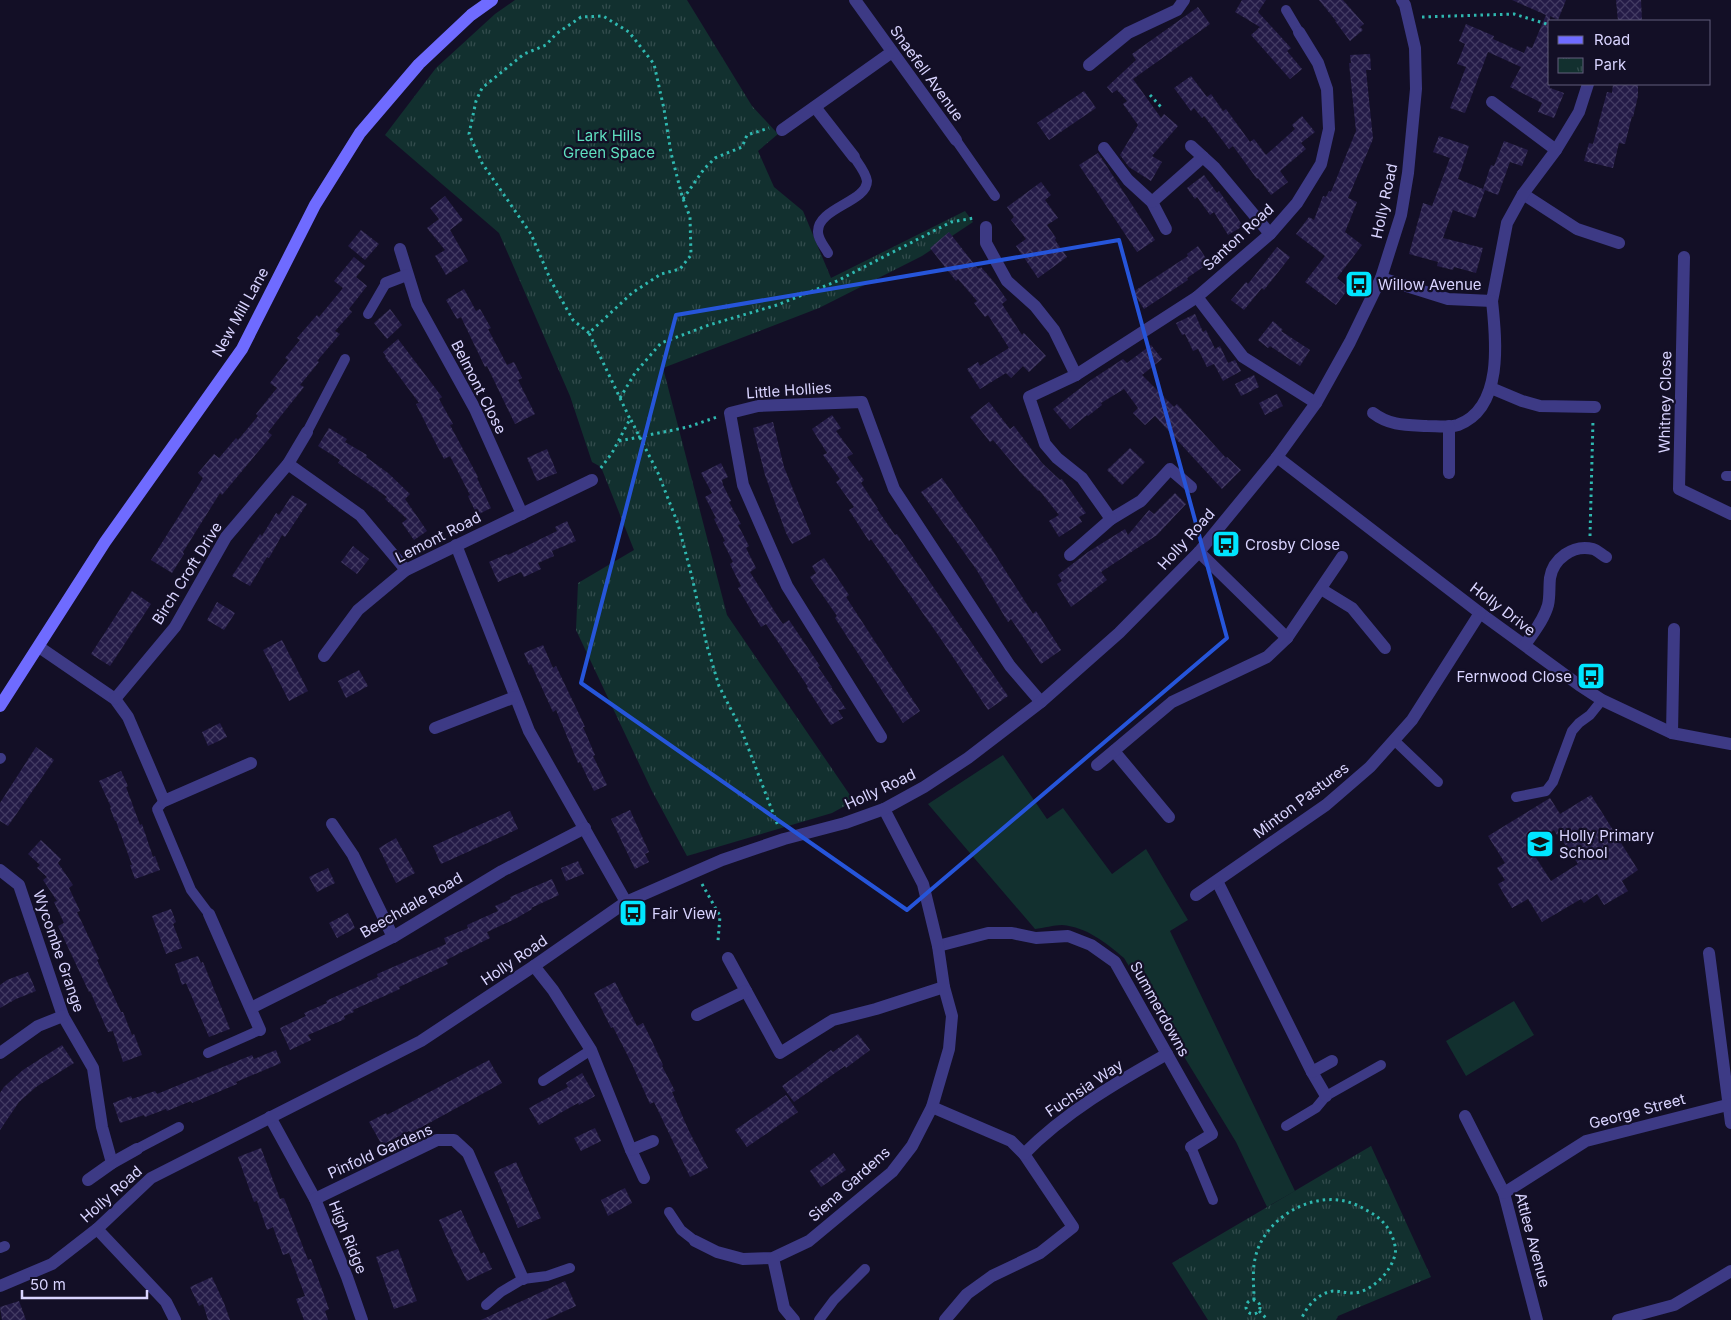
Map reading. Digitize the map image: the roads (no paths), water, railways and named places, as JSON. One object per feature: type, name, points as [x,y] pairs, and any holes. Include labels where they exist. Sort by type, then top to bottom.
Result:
[{"type":"street","name":"New Mill Lane","points":[[0,706],[106,542],[242,349],[315,205],[360,133],[419,64],[471,15],[492,0]]},
{"type":"street","name":"Snaefell Avenue","points":[[855,0],[956,140]]},
{"type":"street","points":[[1089,65],[1128,33],[1177,10],[1184,0]]},
{"type":"street","name":"Holly Road","points":[[0,1286],[52,1264],[97,1229],[151,1178],[421,1041],[626,902],[722,860],[784,839],[845,823],[884,809],[924,788],[968,758],[1041,702],[1120,633],[1199,552],[1277,457],[1316,403],[1350,342],[1381,278],[1401,215],[1408,173],[1416,80],[1415,48],[1402,0]]},
{"type":"street","name":"Santon Road","points":[[1110,519],[1082,478],[1057,458],[1045,444],[1029,397],[1076,375],[1196,297],[1270,234],[1296,203],[1321,164],[1329,129],[1327,89],[1318,63],[1299,32]]},
{"type":"street","points":[[782,130],[892,52]]},
{"type":"street","points":[[1373,412],[1389,422],[1401,426],[1458,425],[1477,413],[1491,388],[1495,360],[1492,301],[1507,222],[1523,194],[1556,150],[1579,112],[1588,85]]},
{"type":"street","points":[[1492,102],[1556,150]]},
{"type":"street","points":[[815,107],[854,157]]},
{"type":"street","points":[[1191,146],[1215,168],[1270,234]]},
{"type":"street","points":[[1104,148],[1128,180],[1152,202],[1166,229]]},
{"type":"street","points":[[1152,202],[1203,157]]},
{"type":"street","points":[[1523,194],[1577,229],[1618,243]]},
{"type":"street","points":[[986,227],[986,243],[1007,280],[1035,306],[1054,330],[1076,375]]},
{"type":"street","name":"Belmont Close","points":[[400,249],[417,304],[475,409],[522,514]]},
{"type":"street","name":"Whitney Close","points":[[1684,257],[1679,490],[1731,514]]},
{"type":"street","points":[[386,283],[407,275]]},
{"type":"street","points":[[1381,278],[1448,299],[1492,301]]},
{"type":"street","points":[[1196,297],[1243,357],[1316,403]]},
{"type":"street","points":[[1491,388],[1522,401],[1540,406],[1594,407]]},
{"type":"street","name":"Little Hollies","points":[[881,737],[786,586],[743,485],[730,413],[758,406],[862,402],[894,489],[1010,666],[1041,702]]},
{"type":"street","points":[[1449,426],[1449,473]]},
{"type":"street","name":"Birch Croft Drive","points":[[115,699],[175,627],[226,537],[288,464],[307,432]]},
{"type":"street","name":"Holly Drive","points":[[1277,457],[1480,613],[1602,700],[1672,733],[1731,744]]},
{"type":"street","points":[[288,464],[360,515],[406,570]]},
{"type":"street","points":[[1070,555],[1110,519],[1141,501],[1170,469],[1191,487]]},
{"type":"street","name":"Lemont Road","points":[[324,656],[358,610],[406,570],[592,480]]},
{"type":"street","points":[[456,545],[529,731],[626,902]]},
{"type":"street","points":[[1525,646],[1545,615],[1548,604],[1550,576],[1556,563],[1564,554],[1576,548],[1594,549],[1606,557]]},
{"type":"street","points":[[1199,552],[1287,638]]},
{"type":"street","points":[[1098,765],[1172,702],[1267,657],[1287,638],[1342,558]]},
{"type":"street","points":[[1321,589],[1352,608],[1386,648]]},
{"type":"street","name":"Minton Pastures","points":[[1196,895],[1326,805],[1370,767],[1412,720],[1480,613]]},
{"type":"street","points":[[1672,733],[1674,629]]},
{"type":"street","points":[[39,647],[115,699],[128,717],[164,800],[251,763]]},
{"type":"street","points":[[436,728],[515,697]]},
{"type":"street","points":[[1114,751],[1169,816]]},
{"type":"street","name":"Siena Gardens","points":[[695,1240],[717,1252],[743,1259],[773,1258],[809,1241],[892,1172],[912,1146],[932,1106],[949,1049],[952,1016],[944,987],[938,946],[923,884],[884,809]]},
{"type":"street","points":[[332,824],[353,855],[393,936]]},
{"type":"street","name":"Beechdale Road","points":[[252,1008],[393,936],[502,871],[585,828]]},
{"type":"street","name":"Wycombe Grange","points":[[0,870],[19,885],[63,1016],[93,1068],[102,1127],[112,1163]]},
{"type":"street","points":[[1217,881],[1312,1072],[1326,1096]]},
{"type":"street","points":[[210,914],[260,1030]]},
{"type":"street","name":"Summerdowns","points":[[938,946],[988,933],[1012,933],[1036,938],[1068,936],[1090,945],[1115,962],[1212,1134],[1191,1147]]},
{"type":"street","points":[[1709,953],[1730,1104],[1731,1124]]},
{"type":"street","points":[[728,958],[780,1053],[834,1020],[876,1009],[944,987]]},
{"type":"street","points":[[534,966],[553,990],[592,1050],[631,1150],[644,1178]]},
{"type":"street","points":[[697,1015],[746,991]]},
{"type":"street","points":[[0,1052],[38,1026],[63,1016]]},
{"type":"street","name":"Fuchsia Way","points":[[1024,1154],[1034,1143],[1068,1116],[1124,1078],[1167,1054]]},
{"type":"street","points":[[1312,1072],[1332,1061]]},
{"type":"street","name":"George Street","points":[[1504,1193],[1586,1141],[1730,1104]]},
{"type":"street","points":[[932,1106],[1011,1141],[1024,1154],[1073,1227],[1040,1253],[992,1276],[967,1294],[945,1320]]},
{"type":"street","name":"Attlee Avenue","points":[[1465,1116],[1504,1193],[1537,1320]]},
{"type":"street","name":"High Ridge","points":[[270,1117],[315,1199],[347,1277],[362,1320]]},
{"type":"street","name":"Pinfold Gardens","points":[[315,1199],[437,1140],[454,1140],[468,1153],[523,1279]]},
{"type":"street","points":[[631,1150],[653,1140]]},
{"type":"street","points":[[88,1180],[112,1163],[137,1149]]},
{"type":"street","points":[[97,1229],[166,1302],[175,1320]]},
{"type":"street","points":[[773,1258],[784,1308],[794,1320]]},
{"type":"street","points":[[1618,1320],[1674,1306],[1731,1271]]},
{"type":"lane","points":[[1286,10],[1299,32]]},
{"type":"lane","points":[[956,140],[995,196]]},
{"type":"lane","points":[[828,253],[818,232],[819,225],[832,212],[851,201],[864,188],[867,182],[854,157]]},
{"type":"lane","points":[[368,314],[386,283]]},
{"type":"lane","points":[[307,432],[345,359]]},
{"type":"lane","points":[[1516,797],[1546,791],[1554,782],[1572,731],[1590,715],[1602,700]]},
{"type":"lane","points":[[1395,741],[1438,782]]},
{"type":"lane","points":[[164,800],[157,809],[191,890],[210,914]]},
{"type":"lane","points":[[208,1053],[260,1030]]},
{"type":"lane","points":[[543,1080],[592,1050]]},
{"type":"lane","points":[[1286,1126],[1316,1108],[1326,1096],[1381,1065]]},
{"type":"lane","points":[[137,1149],[179,1126]]},
{"type":"lane","points":[[1191,1147],[1213,1200]]},
{"type":"lane","points":[[670,1212],[681,1230],[695,1240]]},
{"type":"lane","points":[[486,1305],[501,1292],[523,1279],[547,1276],[570,1268]]},
{"type":"lane","points":[[819,1320],[834,1300],[865,1269]]},
{"type":"place","name":"Willow Avenue","points":[[1359,284]]},
{"type":"place","name":"Crosby Close","points":[[1226,544]]},
{"type":"place","name":"Fernwood Close","points":[[1591,676]]},
{"type":"place","name":"Holly Primary School","points":[[1540,844]]},
{"type":"place","name":"Fair View","points":[[633,913]]},
{"type":"park label","name":"Lark Hills Green Space","points":[[609,144]]}]
